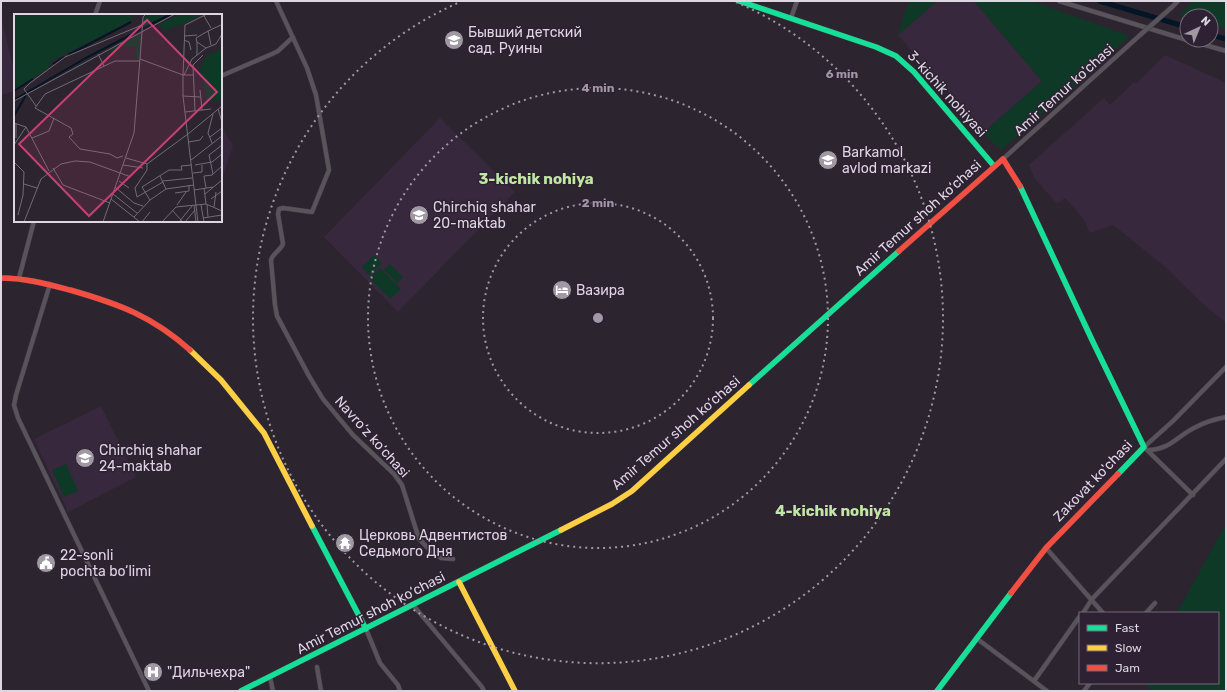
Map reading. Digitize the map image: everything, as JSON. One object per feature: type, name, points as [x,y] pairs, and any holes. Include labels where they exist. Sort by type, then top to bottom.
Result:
[{"type":"main road","name":"3-kichik nohiyasi","points":[[738,1],[876,47],[896,56],[914,72],[994,166]]},
{"type":"main road","name":"Amir Temur shoh ko‘chasi","points":[[241,691],[612,504],[632,491],[776,360],[1003,159]]},
{"type":"main road","name":"Zakovat ko'chasi","points":[[937,691],[1046,548],[1146,449],[1110,380],[1031,209],[1014,175],[1003,159]]},
{"type":"main road","points":[[1,278],[35,280],[111,302],[134,312],[155,324],[194,353],[221,379],[243,404],[266,437],[366,629]]},
{"type":"main road","points":[[459,582],[515,691]]},
{"type":"street","points":[[95,14],[100,1]]},
{"type":"street","name":"Navro‘z ko‘chasi","points":[[276,1],[307,68],[316,95],[329,170],[312,212],[283,208],[279,209],[278,214],[283,244],[281,248],[272,256],[271,260],[274,305],[277,316],[323,399],[353,435],[394,474],[402,485],[419,540],[441,558],[453,559]]},
{"type":"street","points":[[791,18],[797,1]]},
{"type":"street","points":[[1059,1],[1179,37]]},
{"type":"street","name":"Amir Temur ko'chasi","points":[[1003,159],[1178,1]]},
{"type":"street","points":[[222,76],[278,51],[293,36]]},
{"type":"street","points":[[1213,48],[1226,52]]},
{"type":"street","points":[[18,278],[34,222]]},
{"type":"street","points":[[50,284],[14,405],[18,418],[149,691]]},
{"type":"street","points":[[1146,449],[1226,367]]},
{"type":"street","points":[[1146,449],[1156,450],[1164,448],[1194,427],[1226,417]]},
{"type":"street","points":[[1146,449],[1193,495]]},
{"type":"street","points":[[1083,612],[1092,599],[1226,459]]},
{"type":"street","points":[[1046,548],[1102,612]]},
{"type":"street","points":[[1147,612],[1155,604]]},
{"type":"street","points":[[413,605],[484,691]]},
{"type":"street","points":[[1034,681],[1079,617]]},
{"type":"street","points":[[366,629],[380,663],[398,685],[400,691]]},
{"type":"street","points":[[976,638],[1047,691]]},
{"type":"street","points":[[317,667],[322,691]]},
{"type":"street","points":[[270,677],[273,691]]},
{"type":"shaded area","points":[[937,1],[974,1],[1042,81],[983,133],[898,35]]},
{"type":"shaded area","points":[[1,15],[14,71],[14,91],[1,95]]},
{"type":"shaded area","points":[[1165,55],[1226,83],[1226,323],[1202,303],[1163,265],[1113,225],[1090,233],[1083,218],[1065,198],[1057,204],[1035,179],[1029,165],[1104,98],[1110,105],[1134,82],[1136,84]]},
{"type":"shaded area","name":"Chirchiq shahar 20-maktab","points":[[440,118],[515,192],[398,312],[324,237]]},
{"type":"shaded area","points":[[222,127],[233,146],[222,177]]},
{"type":"shaded area","name":"Chirchiq shahar 24-maktab","points":[[101,406],[136,477],[68,512],[34,439]]},
{"type":"green space","points":[[909,1],[937,1],[898,35],[899,31]]},
{"type":"green space","points":[[974,1],[1032,1],[1130,36],[1001,150],[983,133],[1042,81]]},
{"type":"green space","points":[[1192,1],[1226,1],[1226,29],[1219,27],[1219,8],[1186,8]]},
{"type":"green space","points":[[374,255],[382,263],[369,275],[362,267]]},
{"type":"green space","points":[[390,264],[403,277],[397,283],[384,270]]},
{"type":"green space","points":[[380,268],[401,289],[390,299],[369,278]]},
{"type":"green space","points":[[66,464],[78,491],[64,497],[52,470]]},
{"type":"green space","points":[[1226,526],[1226,691],[1152,691],[1146,684],[1219,684],[1219,612],[1178,612]]},
{"type":"waterway","points":[[1099,1],[1179,25]]},
{"type":"waterway","points":[[1219,37],[1226,39]]},
{"type":"traffic: fast","points":[[739,1],[876,47],[896,56],[914,72],[994,166]]},
{"type":"traffic: fast","points":[[1020,186],[1144,447],[1118,474]]},
{"type":"traffic: fast","points":[[749,385],[899,251]]},
{"type":"traffic: fast","points":[[312,526],[366,629]]},
{"type":"traffic: fast","points":[[241,691],[561,530]]},
{"type":"traffic: fast","points":[[937,691],[1011,593]]},
{"type":"traffic: slow","points":[[190,350],[221,380],[264,433],[312,526]]},
{"type":"traffic: slow","points":[[561,530],[612,504],[632,491],[749,385]]},
{"type":"traffic: slow","points":[[459,582],[515,691]]},
{"type":"traffic: jam","points":[[899,251],[1003,159],[1020,186]]},
{"type":"traffic: jam","points":[[1,278],[27,280],[104,300],[134,312],[162,328],[190,350]]},
{"type":"traffic: jam","points":[[1011,593],[1046,548],[1118,474]]},
{"type":"place","name":"Бывший детский сад. Руины","points":[[454,40]]},
{"type":"place","name":"Barkamol avlod markazi","points":[[828,160]]},
{"type":"place","name":"Chirchiq shahar 20-maktab","points":[[419,215]]},
{"type":"place","name":"Вазира","points":[[562,290]]},
{"type":"place","name":"Chirchiq shahar 24-maktab","points":[[85,458]]},
{"type":"place","name":"Церковь Адвентистов Седьмого Дня","points":[[345,543]]},
{"type":"place","name":"22-sonli pochta bo‘limi","points":[[46,563]]},
{"type":"place","name":"\"Дильчехра\"","points":[[153,672]]},
{"type":"district","name":"3-kichik nohiya","points":[[536,179]]},
{"type":"district","name":"4-kichik nohiya","points":[[833,511]]}]
